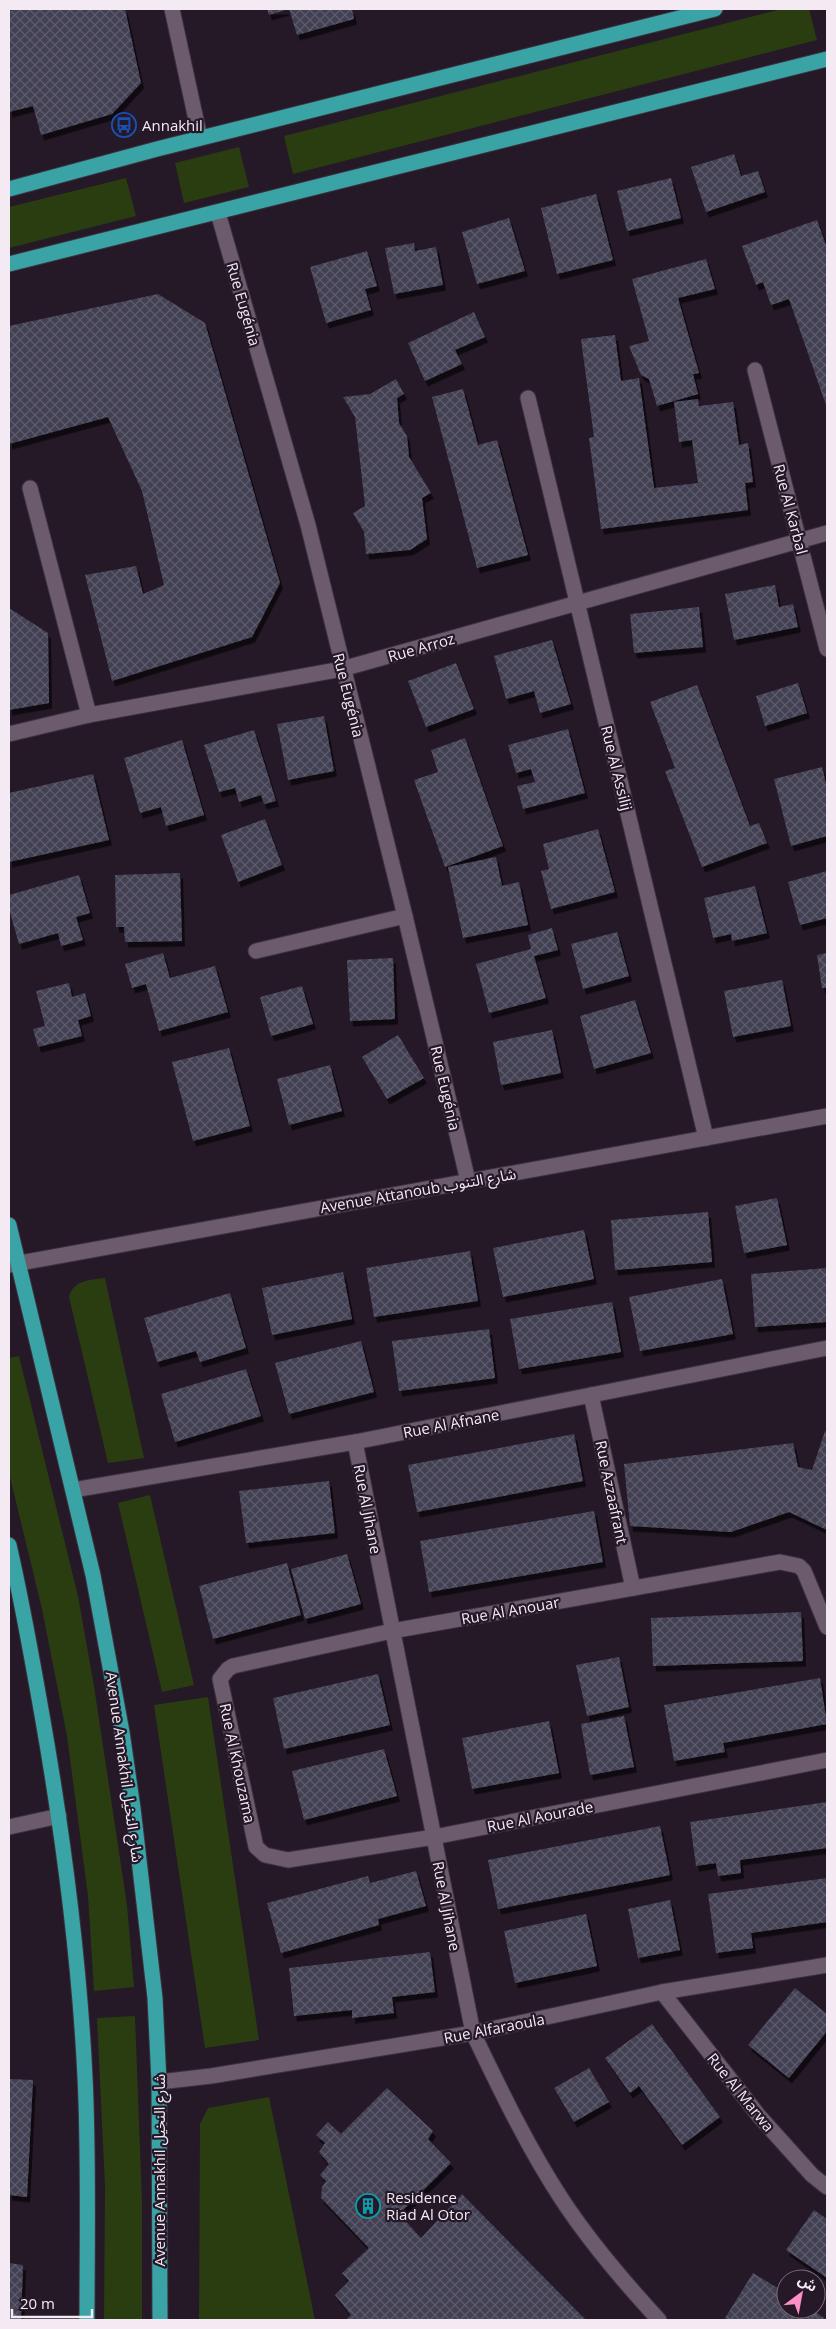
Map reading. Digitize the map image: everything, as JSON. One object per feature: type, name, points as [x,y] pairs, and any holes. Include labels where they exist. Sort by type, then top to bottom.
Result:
[{"type":"main road","points":[[9,189],[200,138],[715,9]]},
{"type":"main road","points":[[9,264],[827,59]]},
{"type":"main road","name":"Avenue Annakhil شارع النخيل","points":[[9,1225],[14,1264],[73,1490],[93,1575],[124,1742],[155,1998],[159,2082],[160,2320]]},
{"type":"main road","points":[[9,1545],[21,1598],[60,1816],[80,2005],[85,2078],[88,2197],[87,2320]]},
{"type":"street","points":[[172,9],[200,138]]},
{"type":"street","name":"Rue Eugénia","points":[[218,213],[308,525],[468,1180]]},
{"type":"street","name":"Rue Al Karbal","points":[[755,370],[827,649]]},
{"type":"street","name":"Rue Al Assilij","points":[[528,398],[706,1138]]},
{"type":"street","points":[[30,488],[89,716]]},
{"type":"street","name":"Rue Arroz","points":[[9,734],[89,716],[342,669],[799,539],[827,533]]},
{"type":"street","points":[[256,951],[405,916]]},
{"type":"street","name":"Avenue Attanoub شارع التنوب","points":[[14,1264],[827,1116]]},
{"type":"street","name":"Rue Al Afnane","points":[[73,1490],[355,1442],[827,1348]]},
{"type":"street","name":"Rue Azzaafrant","points":[[591,1395],[633,1588]]},
{"type":"street","name":"Rue Al Jihane","points":[[355,1442],[472,2033],[513,2113],[561,2198],[624,2280],[659,2320]]},
{"type":"street","name":"Rue Al Anouar","points":[[220,1679],[233,1666],[392,1631],[780,1562],[792,1563],[804,1571],[827,1628]]},
{"type":"street","name":"Rue Al Khouzama","points":[[220,1679],[256,1847]]},
{"type":"street","name":"Rue Al Aourade","points":[[256,1847],[266,1855],[288,1860],[434,1837],[827,1760]]},
{"type":"street","points":[[9,1826],[60,1816]]},
{"type":"street","name":"Rue Alfaraoula","points":[[159,2082],[211,2076],[472,2033],[662,1992],[827,1965]]},
{"type":"street","name":"Rue Al Marwa","points":[[662,1992],[759,2116],[812,2175],[827,2187]]},
{"type":"green space","points":[[782,9],[809,9],[817,40],[293,174],[284,136]]},
{"type":"green space","points":[[239,147],[249,187],[184,203],[175,163]]},
{"type":"green space","points":[[126,178],[136,216],[9,248],[9,207]]},
{"type":"green space","points":[[105,1278],[144,1458],[108,1463],[69,1297],[71,1291],[78,1284],[88,1280]]},
{"type":"green space","points":[[19,1356],[78,1596],[94,1686],[127,1905],[134,1987],[94,1991],[88,1896],[67,1736],[42,1609],[9,1473],[9,1358]]},
{"type":"green space","points":[[150,1495],[194,1685],[162,1692],[118,1503]]},
{"type":"green space","points":[[208,1697],[259,2040],[205,2048],[154,1705]]},
{"type":"green space","points":[[135,2016],[142,2201],[142,2320],[104,2320],[105,2187],[97,2018]]},
{"type":"green space","points":[[269,2097],[315,2320],[199,2320],[200,2124],[208,2108]]},
{"type":"building","points":[[17,9],[125,9],[141,83],[112,114],[41,135],[33,106],[9,112],[9,11]]},
{"type":"building","points":[[267,9],[289,9],[269,15]]},
{"type":"building","points":[[289,9],[352,9],[354,19],[297,35]]},
{"type":"building","points":[[734,154],[741,176],[758,171],[765,192],[706,212],[691,167]]},
{"type":"building","points":[[671,178],[681,218],[627,231],[617,191]]},
{"type":"building","points":[[596,194],[613,260],[557,274],[541,208]]},
{"type":"building","points":[[509,218],[525,271],[477,284],[462,232]]},
{"type":"building","points":[[817,220],[827,248],[827,408],[789,299],[771,305],[763,282],[756,285],[742,246]]},
{"type":"building","points":[[414,243],[415,251],[436,247],[443,285],[394,294],[385,248]]},
{"type":"building","points":[[367,251],[377,286],[365,289],[371,310],[326,323],[310,267]]},
{"type":"building","points":[[706,259],[715,289],[678,298],[699,373],[693,374],[698,394],[657,406],[649,379],[641,375],[629,346],[649,341],[632,279]]},
{"type":"building","points":[[158,294],[205,323],[280,583],[252,637],[112,681],[85,575],[136,566],[143,594],[164,585],[142,491],[108,417],[9,444],[9,326]]},
{"type":"building","points":[[474,312],[485,337],[455,350],[462,364],[425,381],[408,343]]},
{"type":"building","points":[[615,335],[621,381],[639,378],[654,488],[698,483],[692,440],[679,442],[674,402],[698,399],[699,406],[733,402],[739,445],[748,443],[753,482],[745,483],[748,510],[601,529],[589,438],[594,437],[581,339]]},
{"type":"building","points":[[396,379],[404,394],[397,398],[399,423],[407,436],[409,457],[431,493],[422,498],[427,539],[410,550],[366,554],[364,532],[353,513],[365,506],[355,417],[343,397],[370,394]]},
{"type":"building","points":[[463,389],[478,445],[497,440],[528,555],[477,568],[432,397]]},
{"type":"building","points":[[775,585],[779,607],[793,604],[798,627],[734,640],[725,594]]},
{"type":"building","points":[[699,607],[703,647],[634,653],[630,614]]},
{"type":"building","points":[[9,608],[48,633],[49,703],[9,710]]},
{"type":"building","points":[[552,640],[571,704],[540,713],[534,691],[506,699],[494,656]]},
{"type":"building","points":[[456,663],[474,709],[426,727],[408,681]]},
{"type":"building","points":[[798,683],[807,713],[765,726],[756,696]]},
{"type":"building","points":[[697,685],[750,826],[759,823],[767,843],[702,867],[665,771],[675,768],[650,702]]},
{"type":"building","points":[[324,716],[334,771],[288,780],[277,724]]},
{"type":"building","points":[[568,729],[585,793],[523,809],[517,786],[535,782],[531,769],[516,773],[508,745]]},
{"type":"building","points":[[254,730],[276,801],[264,804],[261,795],[239,802],[235,788],[219,792],[204,745]]},
{"type":"building","points":[[465,738],[503,846],[445,867],[414,780],[438,772],[431,750]]},
{"type":"building","points":[[182,740],[204,815],[166,826],[161,807],[140,813],[124,758]]},
{"type":"building","points":[[822,767],[827,788],[827,836],[791,846],[774,779]]},
{"type":"building","points":[[93,774],[109,840],[9,862],[9,793]]},
{"type":"building","points":[[265,819],[282,865],[238,882],[221,835]]},
{"type":"building","points":[[598,829],[615,892],[551,909],[541,871],[549,869],[543,844]]},
{"type":"building","points":[[496,857],[502,886],[519,882],[528,925],[463,938],[448,867]]},
{"type":"building","points":[[827,871],[827,918],[800,925],[788,882]]},
{"type":"building","points":[[180,873],[182,941],[125,942],[124,927],[116,927],[115,875]]},
{"type":"building","points":[[79,875],[90,913],[76,917],[83,940],[61,946],[58,933],[19,944],[9,909],[9,895]]},
{"type":"building","points":[[755,886],[767,933],[732,941],[731,934],[713,938],[704,898]]},
{"type":"building","points":[[552,928],[558,950],[534,956],[546,998],[489,1013],[476,964],[531,949],[528,935]]},
{"type":"building","points":[[617,932],[629,976],[583,989],[571,944]]},
{"type":"building","points":[[163,953],[170,978],[215,966],[228,1012],[159,1031],[146,984],[132,988],[125,964]]},
{"type":"building","points":[[827,953],[827,988],[822,988],[817,955]]},
{"type":"building","points":[[393,958],[395,1019],[350,1021],[347,960]]},
{"type":"building","points":[[782,980],[791,1026],[733,1037],[724,991]]},
{"type":"building","points":[[69,983],[72,997],[85,993],[91,1016],[78,1020],[82,1036],[38,1047],[33,1029],[45,1026],[36,991]]},
{"type":"building","points":[[302,986],[313,1024],[271,1036],[260,997]]},
{"type":"building","points":[[635,1000],[651,1053],[594,1069],[580,1016]]},
{"type":"building","points":[[552,1030],[561,1073],[501,1085],[493,1042]]},
{"type":"building","points":[[398,1035],[424,1078],[387,1099],[362,1057]]},
{"type":"building","points":[[229,1048],[250,1126],[193,1141],[172,1062]]},
{"type":"building","points":[[330,1065],[342,1111],[289,1125],[277,1079]]},
{"type":"building","points":[[777,1198],[787,1245],[744,1253],[735,1206]]},
{"type":"building","points":[[708,1212],[712,1262],[615,1270],[611,1220]]},
{"type":"building","points":[[584,1230],[594,1279],[503,1297],[493,1248]]},
{"type":"building","points":[[470,1251],[478,1301],[374,1317],[366,1268]]},
{"type":"building","points":[[827,1268],[827,1322],[755,1327],[751,1274]]},
{"type":"building","points":[[343,1272],[352,1319],[272,1335],[262,1288]]},
{"type":"building","points":[[722,1279],[733,1334],[640,1351],[629,1297]]},
{"type":"building","points":[[230,1293],[246,1348],[200,1362],[196,1351],[157,1362],[144,1318]]},
{"type":"building","points":[[612,1302],[621,1352],[519,1369],[510,1319]]},
{"type":"building","points":[[489,1329],[495,1378],[399,1391],[392,1341]]},
{"type":"building","points":[[361,1341],[374,1392],[289,1414],[275,1363]]},
{"type":"building","points":[[246,1369],[261,1416],[175,1442],[161,1394]]},
{"type":"building","points":[[825,1431],[827,1432],[827,1530],[789,1512],[731,1532],[630,1526],[624,1464],[793,1443],[798,1467],[812,1470]]},
{"type":"building","points":[[574,1434],[583,1481],[417,1512],[408,1465]]},
{"type":"building","points":[[329,1481],[335,1533],[246,1543],[239,1491]]},
{"type":"building","points":[[594,1511],[603,1562],[429,1592],[420,1541]]},
{"type":"building","points":[[347,1554],[361,1604],[305,1619],[291,1569]]},
{"type":"building","points":[[287,1563],[301,1615],[213,1639],[199,1586]]},
{"type":"building","points":[[801,1612],[803,1661],[653,1666],[651,1618]]},
{"type":"building","points":[[619,1657],[629,1707],[587,1716],[576,1665]]},
{"type":"building","points":[[378,1674],[390,1725],[284,1749],[273,1698]]},
{"type":"building","points":[[820,1678],[827,1724],[723,1743],[725,1752],[674,1761],[664,1705]]},
{"type":"building","points":[[624,1716],[634,1767],[590,1775],[581,1724]]},
{"type":"building","points":[[549,1721],[559,1773],[472,1789],[462,1738]]},
{"type":"building","points":[[384,1749],[397,1796],[304,1820],[292,1771]]},
{"type":"building","points":[[827,1802],[827,1848],[740,1860],[741,1873],[718,1876],[716,1863],[696,1866],[690,1822]]},
{"type":"building","points":[[660,1826],[670,1875],[498,1909],[488,1860]]},
{"type":"building","points":[[416,1871],[426,1906],[378,1919],[379,1925],[281,1953],[267,1903],[368,1876],[370,1883]]},
{"type":"building","points":[[827,1878],[827,1922],[751,1933],[753,1948],[716,1953],[708,1894]]},
{"type":"building","points":[[670,1900],[680,1950],[638,1958],[628,1909]]},
{"type":"building","points":[[586,1914],[597,1966],[515,1983],[504,1931]]},
{"type":"building","points":[[430,1952],[435,1992],[392,1997],[394,2013],[352,2018],[352,2010],[294,2016],[289,1968]]},
{"type":"building","points":[[795,1988],[827,2014],[827,2031],[789,2078],[748,2045]]},
{"type":"building","points":[[652,2024],[720,2117],[682,2145],[639,2086],[630,2093],[605,2058]]},
{"type":"building","points":[[589,2068],[609,2102],[574,2122],[554,2088]]},
{"type":"building","points":[[9,2079],[33,2080],[27,2197],[9,2195]]},
{"type":"building","name":"Residence Riad Al Otor","points":[[387,2088],[433,2131],[428,2139],[451,2163],[399,2214],[421,2238],[462,2194],[586,2320],[346,2320],[351,2315],[335,2295],[349,2281],[342,2273],[369,2248],[321,2198],[322,2187],[326,2181],[320,2175],[329,2164],[319,2152],[325,2143],[316,2135],[328,2122],[341,2134]]},
{"type":"building","points":[[814,2210],[827,2219],[827,2278],[826,2269],[814,2269],[786,2250]]},
{"type":"building","points":[[9,2263],[23,2265],[21,2320],[9,2320]]},
{"type":"building","points":[[753,2273],[776,2287],[776,2319],[827,2320],[728,2320],[725,2318]]},
{"type":"place","name":"Annakhil","points":[[124,125]]},
{"type":"place","name":"Residence Riad Al Otor","points":[[368,2206]]}]
